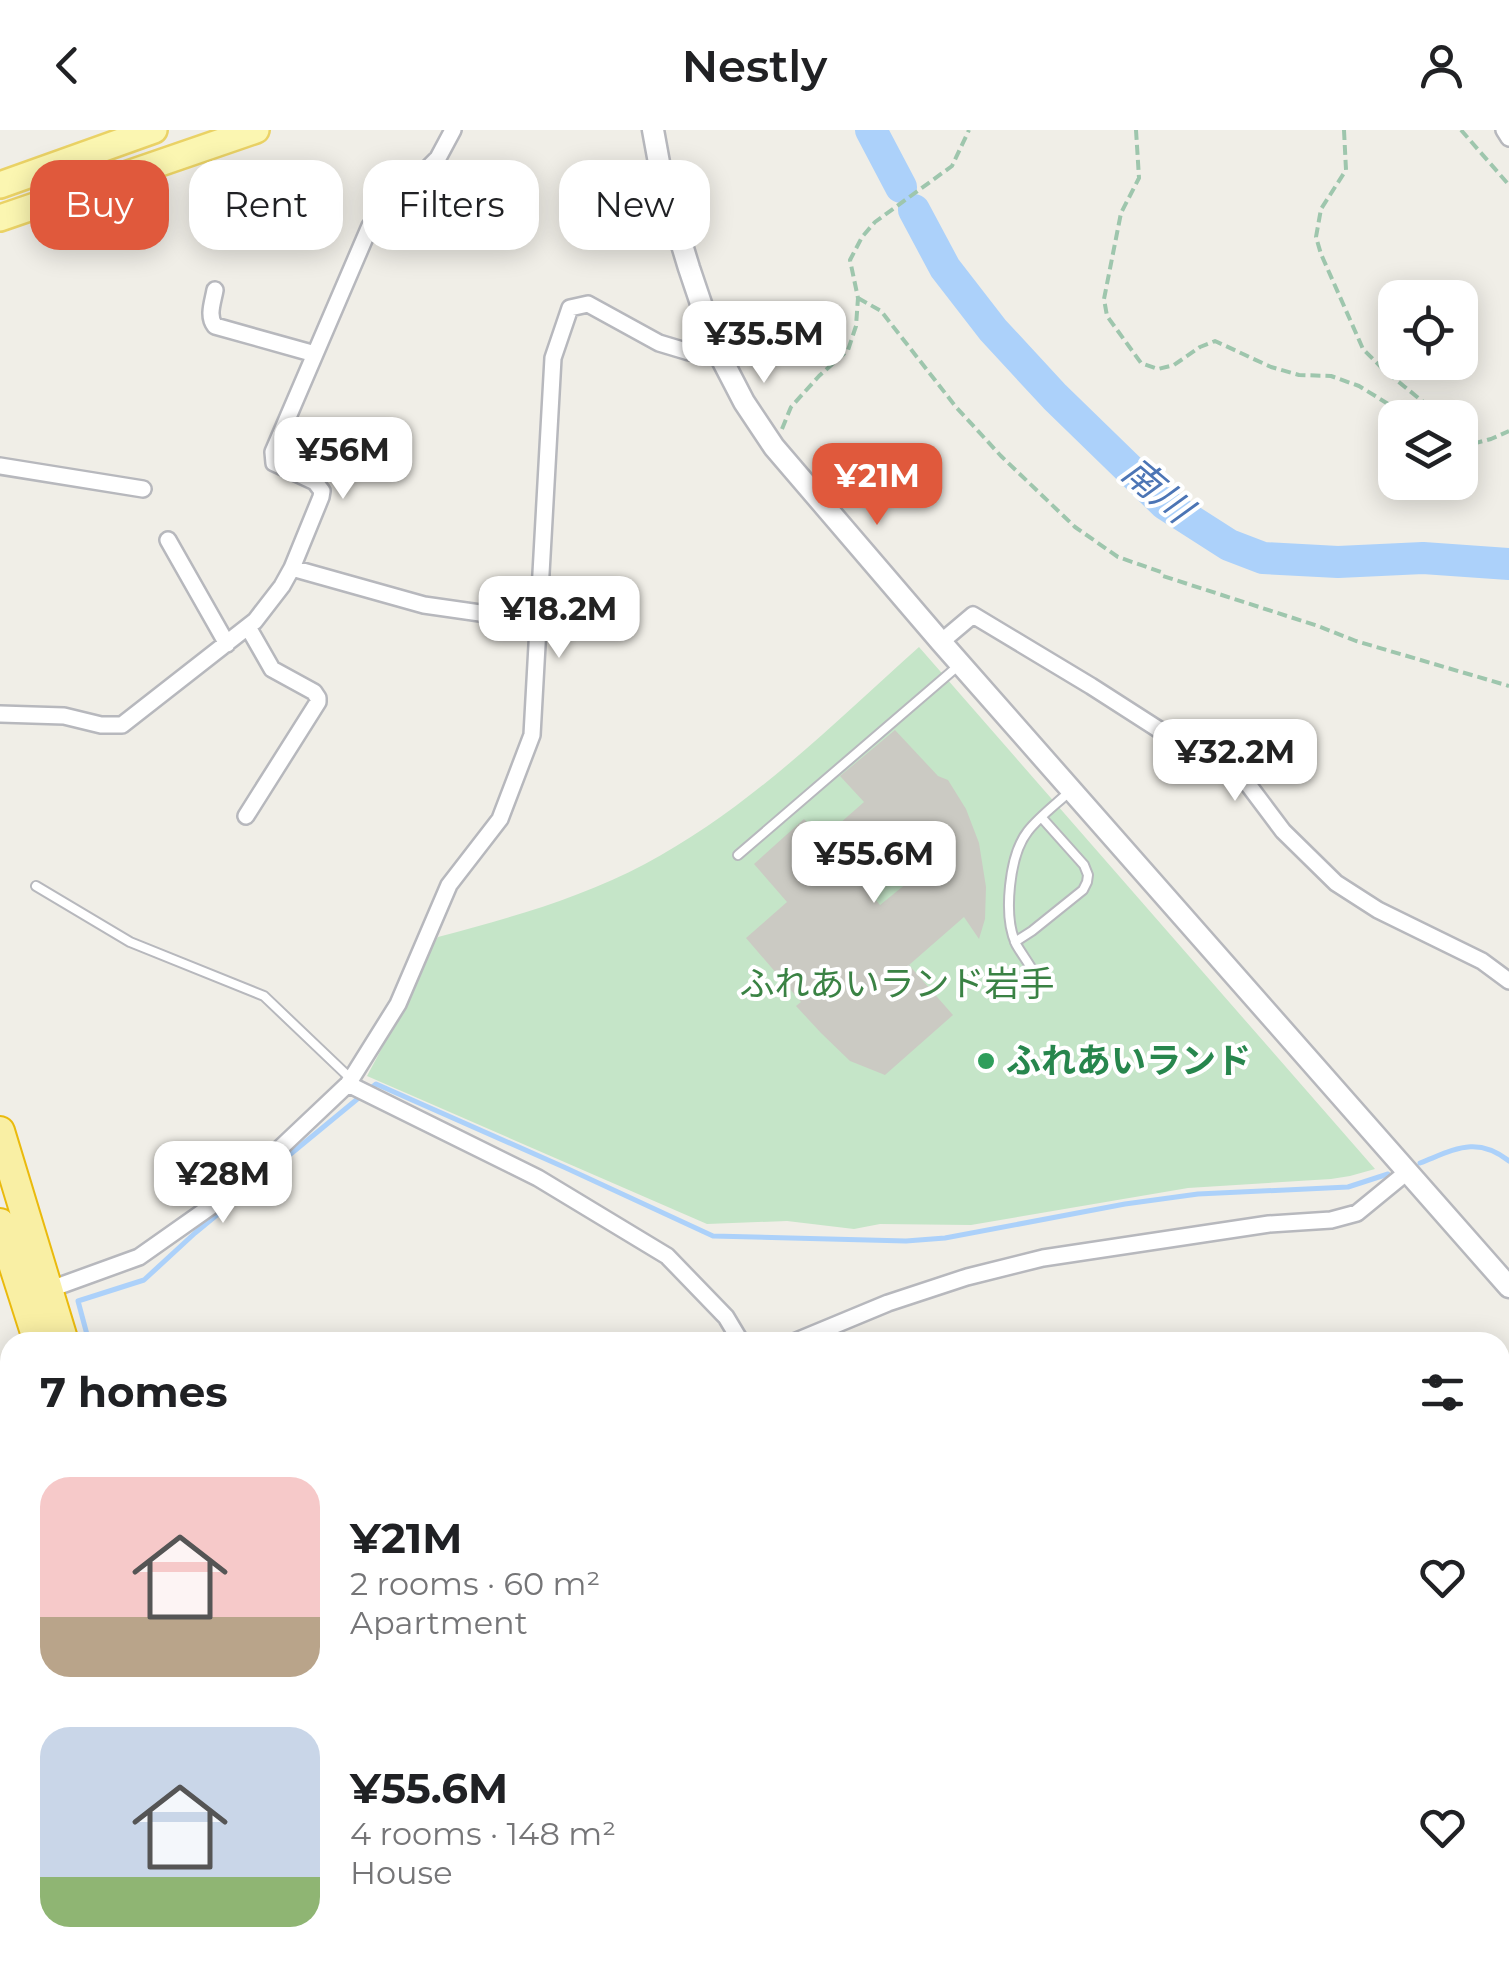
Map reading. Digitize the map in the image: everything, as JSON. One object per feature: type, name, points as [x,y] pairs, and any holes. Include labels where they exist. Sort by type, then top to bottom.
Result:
[{"type":"highway","points":[[0,1131],[61,1332]]},
{"type":"highway","points":[[0,1223],[35,1332]]},
{"type":"main road","points":[[0,185],[154,130]]},
{"type":"main road","points":[[0,218],[224,135],[256,130]]},
{"type":"street","points":[[0,714],[64,716],[101,725],[122,725],[255,621],[292,568],[322,497],[315,482],[272,458],[370,226],[438,158],[452,130]]},
{"type":"street","points":[[653,130],[662,179],[716,348],[744,402],[774,447],[1509,1287]]},
{"type":"street","points":[[1504,130],[1509,138]]},
{"type":"street","points":[[216,290],[210,314],[215,326],[314,354]]},
{"type":"street","points":[[48,1290],[138,1257],[256,1170],[351,1083],[398,1004],[449,885],[500,819],[532,735],[553,358],[570,308],[588,304],[659,343],[689,352],[716,348]]},
{"type":"street","points":[[0,466],[143,489]]},
{"type":"street","points":[[168,540],[226,644]]},
{"type":"street","points":[[292,568],[424,605],[494,614],[539,611]]},
{"type":"street","points":[[941,642],[973,615],[1248,783],[1283,831],[1336,883],[1378,910],[1482,962],[1509,981]]},
{"type":"street","points":[[246,816],[318,702],[314,692],[272,669],[248,626]]},
{"type":"street","points":[[351,1083],[538,1178],[667,1256],[726,1317],[735,1332]]},
{"type":"street","points":[[819,1332],[967,1276],[1043,1258],[1358,1214],[1407,1172]]},
{"type":"lane","points":[[738,855],[960,663]]},
{"type":"lane","points":[[1034,971],[1015,942],[1010,906],[1015,856],[1027,832],[1071,790]]},
{"type":"lane","points":[[1015,942],[1083,890],[1087,882],[1084,864],[1042,818]]},
{"type":"lane","points":[[36,886],[130,942],[264,996],[351,1083]]},
{"type":"path","points":[[774,447],[791,407],[848,350],[856,326],[858,298],[850,260],[862,237],[875,222],[952,166],[969,130]]},
{"type":"path","points":[[1136,130],[1139,178],[1120,213],[1104,298],[1108,316],[1141,363],[1158,369],[1174,366],[1200,347],[1215,342],[1299,374],[1331,376],[1382,400]]},
{"type":"path","points":[[1344,130],[1346,170],[1321,209],[1316,236],[1321,254],[1363,349],[1421,400]]},
{"type":"path","points":[[1461,130],[1509,185]]},
{"type":"path","points":[[858,298],[880,311],[1000,456],[1075,527],[1118,557],[1161,572],[1162,576],[1356,642],[1509,686]]},
{"type":"path","points":[[1478,442],[1509,431]]},
{"type":"green space","name":"ふれあいランド岩手","points":[[919,647],[1375,1169],[1331,1179],[1188,1188],[971,1225],[880,1224],[854,1229],[787,1221],[707,1224],[367,1076],[438,937],[569,897],[645,864],[683,842],[789,764]]},
{"type":"building","points":[[895,730],[938,776],[948,780],[966,809],[979,843],[986,887],[985,919],[979,939],[964,917],[909,965],[953,1015],[885,1075],[850,1061],[821,1033],[796,1006],[801,1002],[746,938],[787,902],[754,864],[804,819],[822,839],[864,802],[840,776]],"holes":[[[912,831],[925,846],[921,851],[923,870],[880,905],[856,876]]]},
{"type":"waterway","name":"南川","points":[[871,130],[901,187]]},
{"type":"waterway","name":"南川","points":[[914,210],[945,268],[993,330],[1055,397],[1165,504],[1229,545],[1263,558],[1338,562],[1423,558],[1509,564]]},
{"type":"waterway","points":[[370,1089],[376,1084],[713,1236],[906,1241],[945,1238],[1125,1204],[1198,1194],[1348,1187],[1388,1174]]},
{"type":"waterway","points":[[86,1332],[78,1301],[144,1280],[361,1096]]},
{"type":"waterway","points":[[1420,1163],[1465,1147],[1486,1149],[1509,1161]]},
{"type":"place","name":"ふれあいランド","points":[[986,1061]]}]
